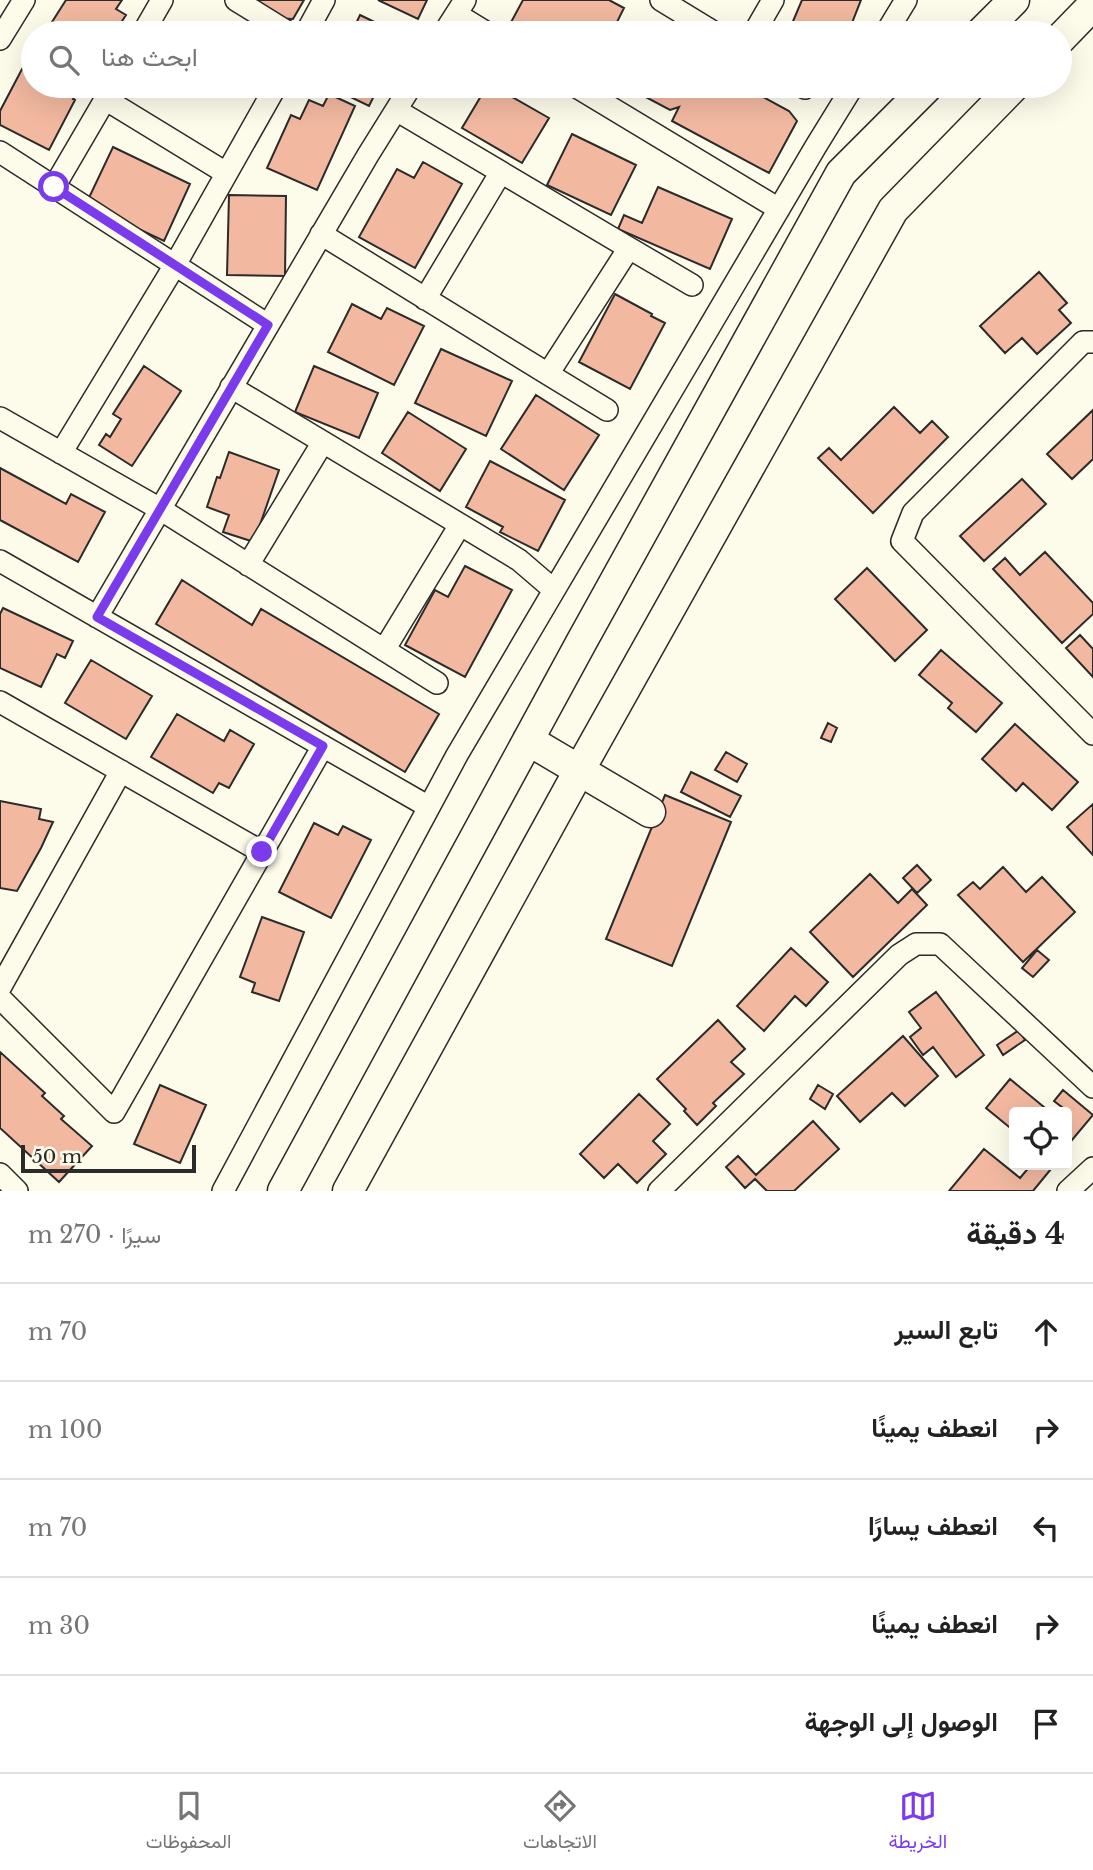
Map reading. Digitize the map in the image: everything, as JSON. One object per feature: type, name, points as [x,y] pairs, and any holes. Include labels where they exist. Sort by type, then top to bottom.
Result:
[{"type":"street","points":[[0,39],[24,0]]},
{"type":"street","points":[[150,21],[162,0]]},
{"type":"street","points":[[236,0],[270,21]]},
{"type":"street","points":[[313,21],[324,0]]},
{"type":"street","points":[[661,0],[695,21]]},
{"type":"street","points":[[761,21],[772,0]]},
{"type":"street","points":[[893,21],[906,0]]},
{"type":"street","points":[[993,21],[1014,0]]},
{"type":"street","points":[[1072,27],[1093,5]]},
{"type":"street","points":[[460,7],[475,21]]},
{"type":"street","points":[[54,187],[106,98]]},
{"type":"street","points":[[118,98],[226,173]]},
{"type":"street","points":[[61,453],[175,265],[269,98]]},
{"type":"street","points":[[97,617],[404,98]]},
{"type":"street","points":[[595,98],[779,209]]},
{"type":"street","points":[[223,1191],[457,755],[846,98]]},
{"type":"street","points":[[284,1191],[528,740],[841,173],[916,98]]},
{"type":"street","points":[[348,1191],[893,210],[1002,98]]},
{"type":"street","points":[[396,110],[692,285]]},
{"type":"street","points":[[0,152],[268,325]]},
{"type":"street","points":[[425,299],[501,172]]},
{"type":"street","points":[[321,234],[607,410]]},
{"type":"street","points":[[548,374],[629,248]]},
{"type":"street","points":[[1093,342],[1083,342],[913,513],[902,541],[1093,734]]},
{"type":"street","points":[[231,387],[519,560],[554,590]]},
{"type":"street","points":[[219,408],[266,408]]},
{"type":"street","points":[[0,418],[160,509],[437,683]]},
{"type":"street","points":[[248,565],[323,442]]},
{"type":"street","points":[[384,650],[460,525]]},
{"type":"street","points":[[0,562],[429,807]]},
{"type":"street","points":[[0,702],[262,852]]},
{"type":"street","points":[[528,740],[650,813]]},
{"type":"street","points":[[0,998],[114,1112],[323,746]]},
{"type":"street","points":[[0,988],[121,771]]},
{"type":"street","points":[[659,1191],[899,955],[916,944],[940,944],[1093,1087]]},
{"type":"street","points":[[1068,1191],[1093,1168]]},
{"type":"street","points":[[0,1174],[17,1191]]},
{"type":"building","points":[[66,0],[122,0],[116,9],[126,15],[122,21],[53,21]]},
{"type":"building","points":[[239,0],[304,0],[293,19],[270,18]]},
{"type":"building","points":[[378,0],[427,0],[418,19]]},
{"type":"building","points":[[523,0],[609,0],[624,8],[618,21],[512,21]]},
{"type":"building","points":[[802,0],[861,0],[853,21],[793,21]]},
{"type":"building","points":[[360,15],[372,21],[357,21]]},
{"type":"building","points":[[21,71],[21,98],[75,100],[49,150],[0,125],[0,111]]},
{"type":"building","points":[[327,98],[338,98],[355,106],[317,190],[267,168],[291,115],[300,119],[309,100],[323,106]]},
{"type":"building","points":[[353,98],[373,98],[369,106]]},
{"type":"building","points":[[480,98],[514,98],[549,118],[522,163],[462,128]]},
{"type":"building","points":[[648,98],[765,98],[789,111],[797,121],[769,173],[672,121],[679,107],[670,110]]},
{"type":"building","points":[[572,134],[636,165],[611,215],[547,185]]},
{"type":"building","points":[[113,147],[190,184],[164,241],[86,204]]},
{"type":"building","points":[[423,162],[462,184],[415,268],[359,237],[397,169],[414,178]]},
{"type":"building","points":[[658,187],[732,219],[710,269],[618,229],[624,215],[642,223]]},
{"type":"building","points":[[229,195],[286,196],[285,276],[227,275]]},
{"type":"building","points":[[1039,272],[1067,303],[1059,310],[1071,323],[1037,354],[1022,338],[1005,353],[980,326]]},
{"type":"building","points":[[615,294],[665,323],[630,389],[579,362]]},
{"type":"building","points":[[352,304],[381,319],[387,308],[424,326],[394,385],[328,352]]},
{"type":"building","points":[[441,349],[512,381],[486,436],[415,403]]},
{"type":"building","points":[[144,366],[181,391],[132,466],[99,445],[106,434],[110,437],[121,419],[113,414]]},
{"type":"building","points":[[314,366],[378,393],[359,438],[295,412]]},
{"type":"building","points":[[536,395],[599,435],[564,490],[501,449]]},
{"type":"building","points":[[894,407],[920,433],[932,421],[948,437],[873,513],[818,458],[829,448],[841,460]]},
{"type":"building","points":[[1093,410],[1093,459],[1072,479],[1047,454]]},
{"type":"building","points":[[408,412],[466,449],[440,491],[382,453]]},
{"type":"building","points":[[229,452],[279,470],[254,542],[223,532],[229,515],[207,507]]},
{"type":"building","points":[[490,461],[565,500],[538,551],[500,532],[503,527],[466,507]]},
{"type":"building","points":[[0,468],[66,504],[71,494],[105,512],[78,562],[0,520]]},
{"type":"building","points":[[1022,479],[1046,504],[984,561],[960,536]]},
{"type":"building","points":[[1045,552],[1093,603],[1093,614],[1062,643],[993,569],[1005,558],[1020,575]]},
{"type":"building","points":[[465,566],[512,590],[465,677],[405,645],[435,590],[448,597]]},
{"type":"building","points":[[867,568],[927,630],[895,661],[835,599]]},
{"type":"building","points":[[182,580],[252,625],[261,609],[439,714],[405,772],[156,624]]},
{"type":"building","points":[[3,608],[73,641],[65,658],[57,654],[41,687],[0,668],[0,614]]},
{"type":"building","points":[[1080,635],[1093,649],[1093,677],[1066,648]]},
{"type":"building","points":[[941,650],[1002,703],[976,732],[948,708],[952,703],[919,675]]},
{"type":"building","points":[[91,660],[152,696],[126,739],[65,703]]},
{"type":"building","points":[[177,714],[224,741],[230,730],[254,744],[229,788],[219,783],[213,793],[151,757]]},
{"type":"building","points":[[828,723],[837,728],[831,742],[821,738]]},
{"type":"building","points":[[1015,724],[1078,782],[1052,810],[1023,783],[1016,791],[982,759]]},
{"type":"building","points":[[726,752],[747,764],[737,782],[715,770]]},
{"type":"building","points":[[691,772],[741,796],[730,817],[681,792]]},
{"type":"building","points":[[665,795],[731,822],[672,966],[606,939]]},
{"type":"building","points":[[0,801],[41,809],[39,819],[53,822],[17,891],[0,888]]},
{"type":"building","points":[[1093,804],[1093,855],[1067,827]]},
{"type":"building","points":[[314,823],[338,835],[343,826],[371,840],[331,918],[279,892]]},
{"type":"building","points":[[917,865],[931,880],[917,893],[903,878]]},
{"type":"building","points":[[1003,867],[1026,892],[1042,877],[1075,912],[1023,962],[958,895],[973,882],[980,889]]},
{"type":"building","points":[[870,874],[898,903],[912,889],[927,905],[853,977],[810,932]]},
{"type":"building","points":[[262,917],[304,932],[279,1001],[252,992],[255,983],[240,977]]},
{"type":"building","points":[[791,948],[828,982],[806,1006],[795,996],[764,1031],[737,1006]]},
{"type":"building","points":[[1037,950],[1049,960],[1033,977],[1022,968]]},
{"type":"building","points":[[936,992],[984,1055],[956,1077],[933,1047],[923,1055],[910,1037],[921,1028],[909,1012]]},
{"type":"building","points":[[718,1020],[745,1049],[731,1062],[744,1074],[713,1103],[716,1106],[697,1125],[684,1111],[686,1109],[657,1079]]},
{"type":"building","points":[[1019,1030],[1025,1040],[1003,1055],[997,1045]]},
{"type":"building","points":[[903,1036],[938,1076],[905,1106],[892,1093],[860,1122],[837,1096]]},
{"type":"building","points":[[0,1052],[45,1093],[42,1096],[64,1116],[61,1119],[92,1146],[59,1182],[0,1128]]},
{"type":"building","points":[[1010,1079],[1044,1107],[1009,1107],[1009,1127],[986,1108]]},
{"type":"building","points":[[160,1085],[206,1105],[180,1163],[134,1144]]},
{"type":"building","points":[[818,1085],[833,1094],[825,1109],[810,1099]]},
{"type":"building","points":[[1063,1090],[1093,1115],[1072,1140],[1072,1107],[1062,1107],[1054,1101]]},
{"type":"building","points":[[639,1094],[670,1124],[653,1141],[666,1154],[637,1183],[618,1164],[604,1178],[580,1154]]},
{"type":"building","points":[[813,1121],[839,1149],[794,1191],[767,1191],[755,1179],[745,1188],[726,1167],[738,1156],[756,1175]]},
{"type":"building","points":[[984,1149],[1020,1178],[1027,1170],[1050,1170],[1033,1191],[949,1191]]},
{"type":"route","points":[[54,187],[268,325],[97,617],[323,746],[262,852]]}]
